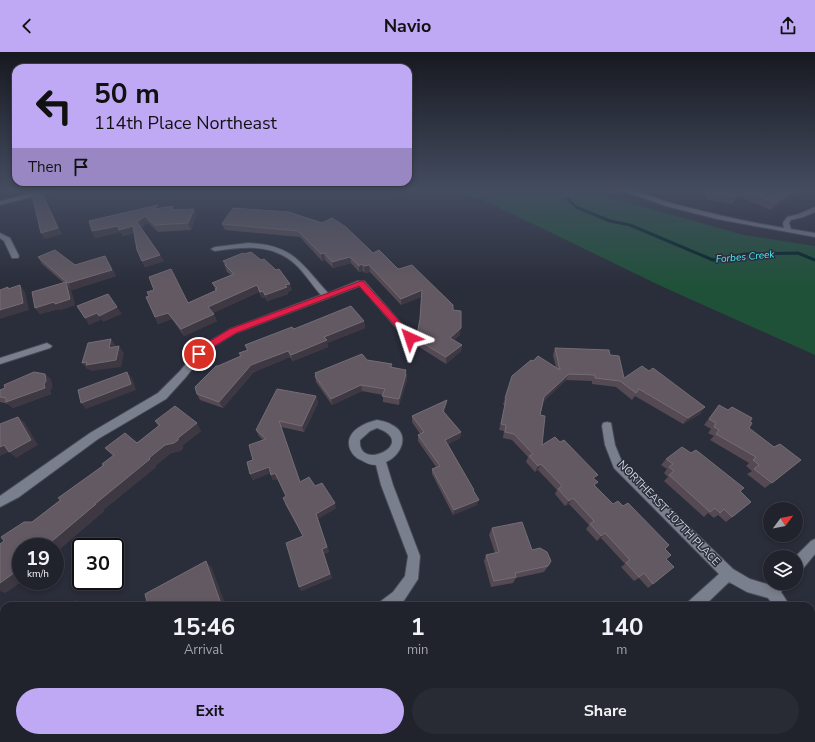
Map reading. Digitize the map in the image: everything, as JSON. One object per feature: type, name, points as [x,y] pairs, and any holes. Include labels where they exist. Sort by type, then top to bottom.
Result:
[{"type":"street","points":[[737,221],[815,235]]},
{"type":"street","points":[[787,221],[786,223],[788,231]]},
{"type":"street","points":[[0,235],[7,240],[16,256]]},
{"type":"street","points":[[215,249],[244,244],[265,246],[284,252],[297,262],[326,296]]},
{"type":"street","points":[[0,502],[15,493],[94,436],[162,396],[183,374],[203,349],[233,331],[361,283],[410,338]]},
{"type":"street","points":[[0,361],[47,346]]},
{"type":"street","name":"NORTHEAST 107TH PLACE","points":[[607,426],[610,445],[618,465],[728,574],[747,585],[763,586]]},
{"type":"street","points":[[380,460],[387,485],[414,556],[411,578],[398,597],[391,602]]},
{"type":"street","points":[[803,558],[815,545]]},
{"type":"street","points":[[698,602],[728,574]]},
{"type":"street","points":[[777,590],[782,602]]},
{"type":"green space","points":[[527,221],[695,221],[744,235],[815,246],[815,355],[661,286]]},
{"type":"building","points":[[38,221],[55,221],[58,228],[41,233]]},
{"type":"building","points":[[89,221],[138,221],[137,222],[160,255],[142,261],[137,250],[133,226],[119,230],[118,226],[92,231]]},
{"type":"building","points":[[151,221],[189,221],[188,223],[155,225]]},
{"type":"building","points":[[224,221],[317,221],[322,223],[326,221],[337,221],[346,227],[373,253],[379,250],[397,268],[399,269],[412,265],[453,305],[453,310],[461,311],[461,328],[450,338],[462,345],[446,357],[416,339],[420,319],[422,290],[401,299],[369,265],[364,266],[362,264],[359,266],[350,257],[332,262],[324,253],[321,254],[298,231],[222,224]]},
{"type":"building","points":[[55,250],[75,265],[105,256],[112,270],[68,283],[38,257]]},
{"type":"building","points":[[251,252],[261,260],[264,259],[276,270],[279,269],[290,284],[285,285],[287,287],[265,295],[263,291],[260,292],[257,285],[208,307],[214,314],[181,329],[168,313],[155,317],[146,297],[149,296],[147,292],[154,290],[149,277],[171,269],[188,303],[217,290],[212,283],[234,274],[223,261],[243,253]]},
{"type":"building","points":[[66,282],[70,299],[35,308],[32,292]]},
{"type":"building","points":[[20,285],[23,303],[0,310],[0,290]]},
{"type":"building","points":[[108,294],[117,307],[99,316],[97,313],[85,318],[77,306]]},
{"type":"building","points":[[351,306],[364,321],[324,337],[327,340],[291,355],[288,351],[251,365],[219,402],[197,394],[195,387],[216,366],[241,356],[239,353],[248,350],[245,345],[292,327],[294,329]]},
{"type":"building","points":[[111,339],[109,348],[119,346],[116,360],[86,365],[87,362],[82,363],[88,343]]},
{"type":"building","points":[[555,348],[609,350],[610,355],[619,356],[624,378],[642,366],[649,371],[653,368],[705,407],[688,418],[639,389],[636,393],[620,381],[595,378],[595,375],[569,374],[544,397],[540,415],[545,416],[542,445],[555,437],[560,442],[564,440],[598,475],[593,478],[598,482],[594,485],[613,504],[618,501],[623,506],[628,503],[669,545],[665,549],[671,555],[666,559],[674,567],[653,584],[644,573],[639,577],[626,563],[630,560],[605,533],[601,536],[590,524],[594,521],[573,498],[569,501],[558,489],[562,486],[541,464],[538,466],[529,456],[533,454],[514,434],[505,432],[506,425],[501,424],[505,398],[512,376],[538,356],[560,370]]},
{"type":"building","points":[[362,354],[367,360],[392,364],[390,367],[406,370],[399,399],[382,396],[385,389],[361,385],[331,399],[315,376],[315,373]]},
{"type":"building","points":[[34,372],[45,374],[45,388],[6,402],[6,398],[0,397],[0,390],[5,388],[4,385]]},
{"type":"building","points":[[127,372],[131,384],[81,403],[78,390]]},
{"type":"building","points":[[277,389],[316,396],[302,426],[279,421],[300,482],[309,477],[315,486],[322,483],[335,503],[316,514],[327,547],[322,549],[330,574],[299,587],[286,543],[303,536],[283,498],[286,496],[275,473],[271,475],[269,467],[250,474],[247,462],[253,460],[249,445],[266,439],[256,430]]},
{"type":"building","points":[[447,400],[443,411],[461,432],[445,440],[479,500],[454,510],[432,469],[440,466],[418,435],[424,432],[412,416]]},
{"type":"building","points":[[719,405],[728,410],[732,407],[752,418],[750,422],[752,423],[749,428],[774,447],[780,444],[801,460],[772,483],[754,469],[759,465],[753,460],[756,457],[716,434],[719,430],[714,427],[716,423],[709,419]]},
{"type":"building","points":[[175,406],[197,423],[174,443],[165,445],[149,458],[150,459],[56,538],[12,538],[12,574],[0,583],[0,544],[4,541],[1,537],[24,522],[32,522],[61,500],[58,498],[104,465],[102,464],[114,455],[105,448],[125,433],[137,443],[160,425],[155,421]]},
{"type":"building","points":[[18,417],[31,440],[9,452],[4,445],[0,447],[0,424]]},
{"type":"building","points":[[682,447],[691,453],[696,450],[744,488],[740,491],[751,502],[732,517],[724,509],[720,513],[715,508],[710,512],[669,475],[674,471],[669,467],[673,464],[666,459]]},
{"type":"building","points":[[522,522],[532,550],[540,548],[547,552],[551,561],[548,566],[515,573],[516,577],[494,581],[486,555],[499,552],[492,528]]},
{"type":"building","points":[[206,561],[220,601],[147,602],[145,594]]},
{"type":"waterway","name":"Forbes Creek","points":[[611,221],[630,225],[713,260],[745,254],[798,253],[815,260]]},
{"type":"route","points":[[199,354],[203,349],[233,331],[361,283],[410,338]]}]
